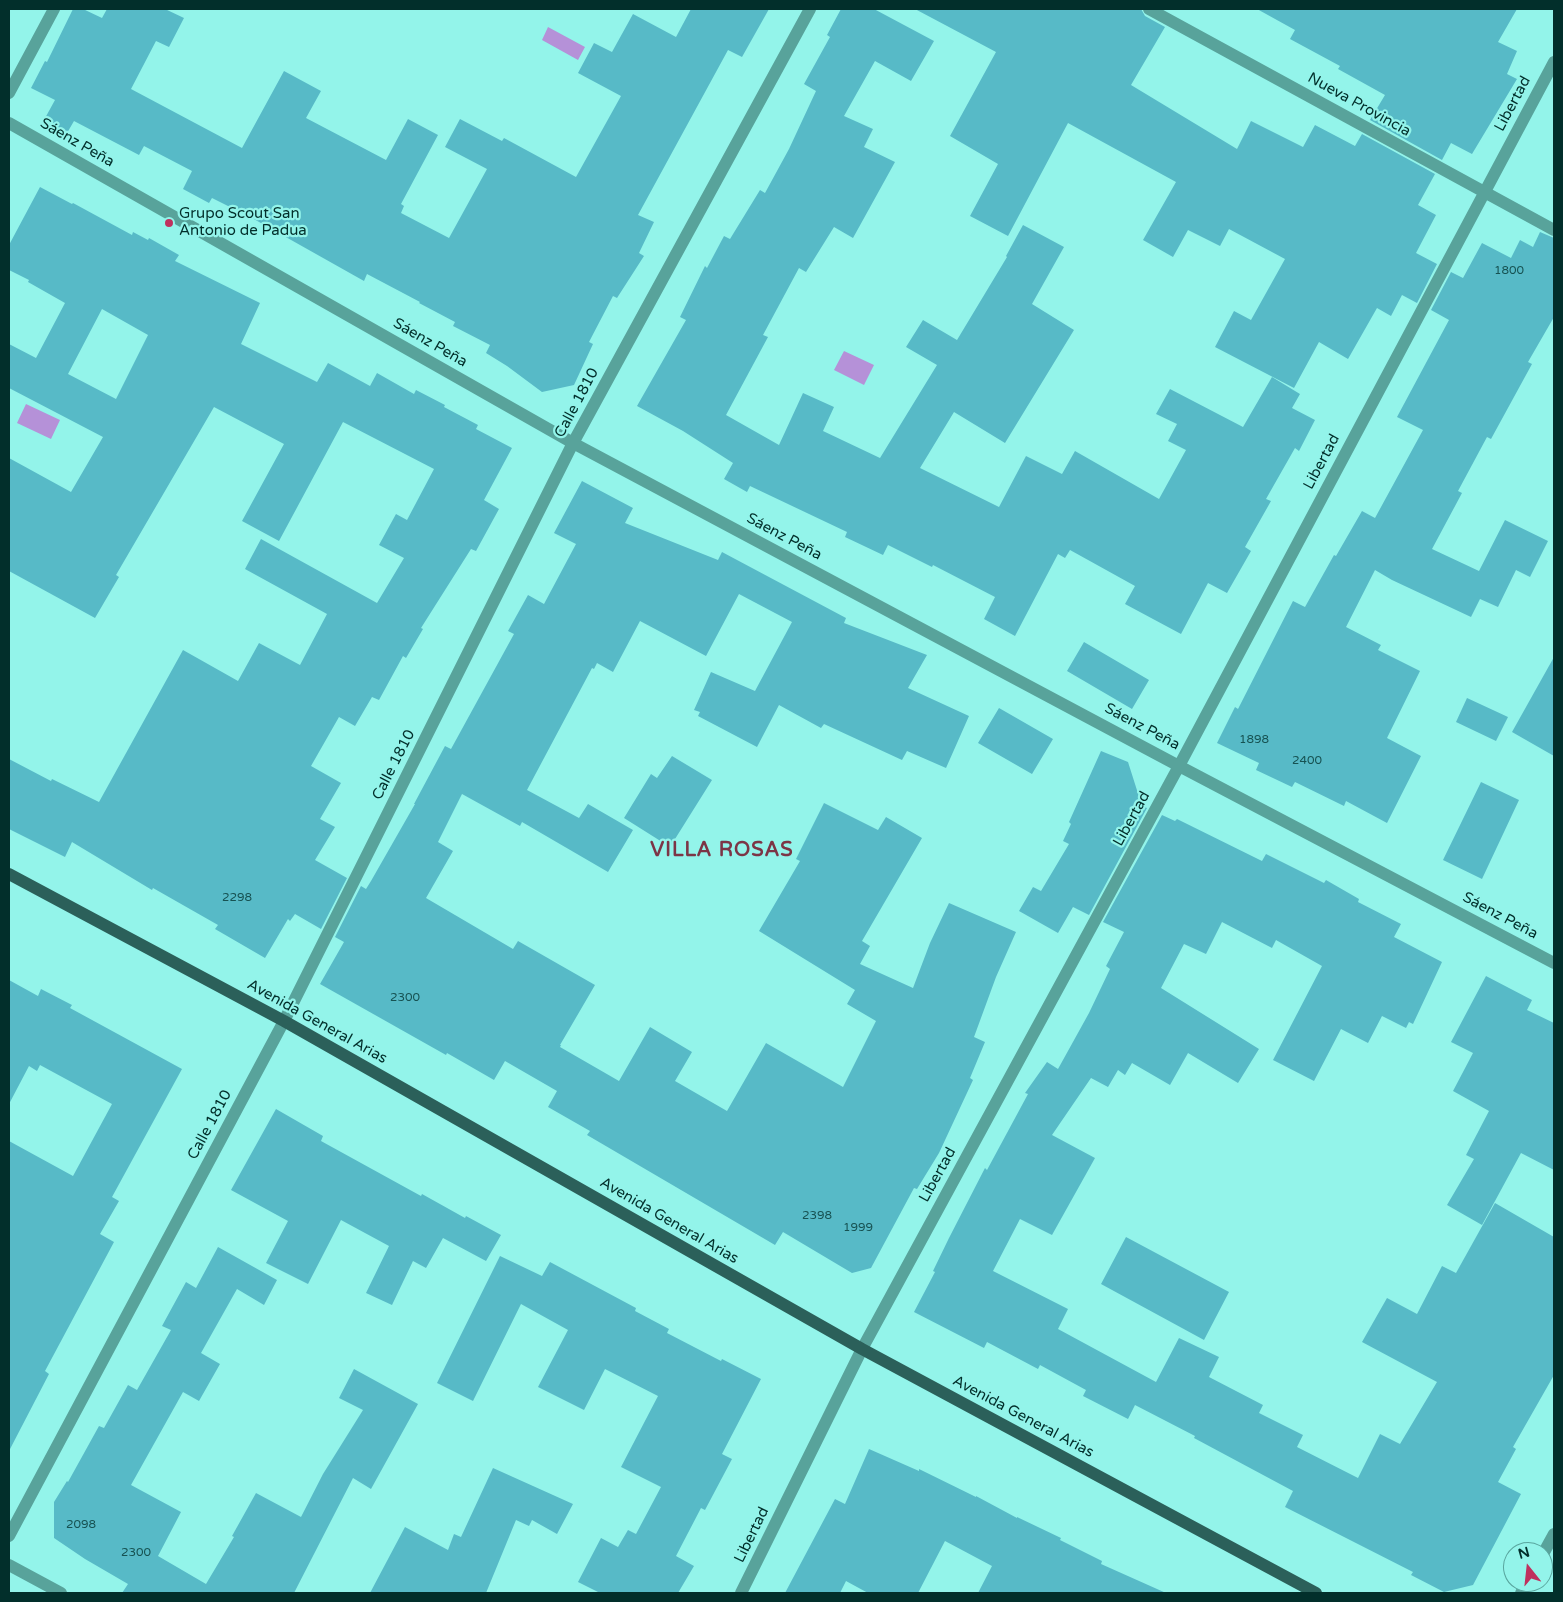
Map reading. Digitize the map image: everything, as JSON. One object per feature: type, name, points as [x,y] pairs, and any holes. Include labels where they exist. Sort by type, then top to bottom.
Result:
[{"type":"main road","name":"Avenida General Arias","points":[[9,874],[284,1021],[862,1349],[1316,1593]]},
{"type":"street","points":[[9,93],[54,9]]},
{"type":"street","name":"Calle 1810","points":[[9,1536],[284,1021],[573,443],[810,9]]},
{"type":"street","name":"Nueva Provincia","points":[[1149,9],[1554,230]]},
{"type":"street","name":"Libertad","points":[[741,1593],[862,1349],[1179,766],[1554,62]]},
{"type":"street","name":"Sáenz Peña","points":[[9,123],[573,443],[1179,766],[1554,963]]},
{"type":"street","points":[[9,1565],[62,1593]]},
{"type":"shaded area","points":[[548,27],[585,47],[578,60],[542,40]]},
{"type":"shaded area","points":[[844,351],[874,365],[864,385],[834,370]]},
{"type":"shaded area","points":[[26,404],[60,420],[51,439],[17,423]]},
{"type":"building","points":[[73,9],[83,9],[102,18],[107,9],[165,9],[184,18],[169,47],[156,41],[131,89],[242,148],[284,71],[321,91],[306,118],[386,160],[408,119],[438,135],[401,204],[404,206],[401,213],[449,238],[487,169],[445,147],[460,119],[502,141],[504,138],[576,177],[621,96],[578,73],[594,43],[612,52],[633,14],[676,37],[691,9],[769,9],[742,57],[728,50],[638,215],[654,222],[639,253],[644,256],[617,298],[613,296],[589,342],[593,344],[574,385],[542,392],[486,353],[490,345],[453,326],[455,322],[420,302],[367,274],[364,281],[252,218],[212,198],[209,203],[183,189],[192,171],[144,146],[139,155],[74,121],[67,133],[44,120],[55,100],[31,88],[45,61],[47,62]]},
{"type":"building","points":[[841,9],[874,9],[934,41],[911,81],[875,61],[844,116],[873,129],[864,147],[895,162],[853,238],[834,227],[806,272],[799,268],[763,335],[768,337],[726,415],[779,445],[803,393],[834,407],[823,431],[880,458],[937,365],[906,347],[923,320],[957,340],[1007,257],[1023,225],[1064,247],[1032,304],[1074,330],[1005,443],[954,412],[920,468],[999,507],[1026,456],[1062,474],[1075,451],[1159,499],[1186,450],[1168,441],[1177,424],[1156,414],[1170,389],[1243,427],[1272,377],[1300,394],[1292,408],[1315,420],[1299,451],[1295,448],[1266,499],[1271,501],[1245,547],[1251,551],[1227,593],[1208,583],[1181,634],[1125,604],[1135,586],[1070,550],[1065,558],[1058,554],[1015,636],[984,619],[995,597],[933,565],[932,567],[888,545],[883,555],[845,537],[847,532],[750,486],[747,492],[724,479],[733,463],[683,431],[637,406],[686,320],[680,317],[705,266],[707,268],[724,236],[730,239],[760,190],[765,193],[789,149],[816,91],[804,84],[830,37],[827,35]]},
{"type":"building","points":[[915,9],[1141,9],[1145,16],[1165,27],[1131,85],[1237,149],[1251,121],[1303,147],[1315,125],[1355,146],[1362,134],[1435,174],[1418,205],[1436,215],[1416,253],[1437,264],[1417,303],[1402,295],[1391,316],[1377,308],[1348,359],[1319,342],[1294,388],[1215,347],[1234,311],[1251,320],[1285,259],[1229,229],[1220,246],[1188,230],[1173,257],[1143,240],[1176,182],[1068,123],[1008,236],[970,216],[998,164],[950,136],[996,52]]},
{"type":"building","points":[[1257,9],[1517,9],[1498,42],[1517,51],[1507,74],[1517,79],[1472,154],[1451,143],[1442,160],[1370,120],[1385,95],[1338,69],[1340,66],[1290,39],[1295,30]]},
{"type":"building","points":[[40,187],[132,235],[133,232],[148,240],[149,238],[179,255],[175,261],[260,303],[241,344],[317,382],[328,363],[370,386],[377,373],[414,394],[416,390],[445,405],[444,407],[478,425],[476,429],[512,448],[484,500],[499,509],[476,551],[471,549],[421,628],[423,629],[406,658],[403,656],[379,700],[372,697],[355,726],[339,717],[311,766],[341,783],[320,819],[335,827],[315,860],[347,878],[321,929],[295,914],[290,921],[288,919],[265,958],[215,929],[218,925],[153,888],[152,890],[72,842],[65,857],[9,829],[9,759],[51,781],[52,779],[99,802],[183,650],[238,681],[259,643],[300,665],[327,614],[245,569],[261,539],[377,603],[404,558],[379,545],[396,514],[407,520],[434,469],[343,422],[279,541],[242,521],[284,444],[214,407],[116,575],[119,577],[95,618],[9,571],[9,458],[71,492],[103,437],[9,388],[9,344],[36,358],[65,303],[28,282],[29,280],[9,270],[9,245]],"holes":[[[102,309],[148,335],[116,399],[68,374]]]},
{"type":"building","points":[[1540,232],[1554,238],[1554,317],[1528,362],[1532,364],[1491,439],[1487,437],[1458,491],[1462,493],[1432,549],[1479,571],[1505,520],[1548,541],[1530,577],[1516,570],[1498,607],[1480,599],[1471,617],[1392,580],[1375,570],[1346,627],[1381,645],[1378,650],[1420,671],[1387,738],[1421,756],[1387,823],[1346,801],[1344,806],[1295,782],[1292,787],[1256,770],[1259,763],[1217,743],[1235,707],[1238,709],[1293,601],[1305,607],[1334,555],[1336,556],[1362,511],[1375,518],[1423,430],[1397,417],[1449,320],[1431,310],[1451,272],[1463,278],[1482,243],[1511,258],[1520,240],[1533,247]]},
{"type":"building","points":[[582,481],[633,508],[625,523],[718,560],[722,552],[846,618],[844,623],[927,655],[908,688],[969,716],[946,768],[907,751],[902,760],[824,724],[821,728],[779,705],[757,747],[698,716],[700,712],[694,710],[711,672],[755,691],[792,622],[739,594],[706,656],[640,621],[613,672],[597,663],[594,669],[592,668],[527,790],[579,818],[588,804],[633,830],[608,872],[522,822],[520,826],[462,794],[438,842],[453,851],[426,898],[513,949],[518,941],[595,985],[560,1047],[619,1081],[650,1027],[692,1052],[675,1081],[727,1111],[766,1043],[843,1087],[876,1021],[847,1004],[855,990],[759,931],[800,861],[796,859],[824,803],[878,830],[886,817],[922,838],[862,941],[870,946],[860,964],[913,988],[930,943],[949,903],[1016,932],[996,977],[974,1037],[985,1042],[970,1078],[973,1080],[939,1153],[917,1189],[914,1188],[871,1268],[852,1273],[783,1232],[775,1245],[587,1135],[590,1131],[548,1107],[557,1091],[505,1061],[494,1080],[320,984],[344,942],[335,937],[361,886],[366,889],[371,881],[415,804],[445,746],[451,749],[514,634],[508,631],[528,595],[544,604],[576,544],[554,533]]},
{"type":"building","points":[[1084,642],[1149,680],[1132,709],[1067,671]]},
{"type":"building","points":[[1554,657],[1554,756],[1512,732]]},
{"type":"building","points":[[1467,698],[1508,717],[1496,741],[1456,722]]},
{"type":"building","points":[[999,708],[1053,739],[1032,774],[978,743]]},
{"type":"building","points":[[1101,751],[1128,762],[1142,806],[1147,808],[1089,915],[1073,907],[1058,933],[1019,911],[1033,887],[1041,891],[1069,844],[1063,841],[1071,824],[1069,822]]},
{"type":"building","points":[[672,756],[712,780],[670,847],[624,818],[651,774],[657,778]]},
{"type":"building","points":[[1481,782],[1519,800],[1482,879],[1443,860]]},
{"type":"building","points":[[1162,815],[1175,821],[1177,819],[1262,861],[1266,854],[1324,883],[1326,880],[1359,899],[1358,902],[1401,924],[1394,937],[1442,962],[1413,1024],[1409,1022],[1406,1028],[1382,1016],[1368,1043],[1341,1029],[1314,1081],[1273,1060],[1322,966],[1276,940],[1272,948],[1222,922],[1206,954],[1184,944],[1161,988],[1259,1049],[1238,1083],[1188,1053],[1170,1085],[1132,1063],[1125,1075],[1118,1070],[1108,1087],[1091,1078],[1052,1135],[1095,1158],[1052,1235],[1020,1219],[993,1271],[1068,1309],[1058,1329],[1156,1382],[1179,1338],[1219,1357],[1209,1377],[1263,1405],[1259,1413],[1303,1435],[1297,1447],[1358,1478],[1380,1434],[1400,1444],[1437,1382],[1362,1342],[1387,1298],[1417,1314],[1442,1266],[1456,1273],[1495,1203],[1554,1237],[1554,1375],[1513,1447],[1516,1449],[1498,1482],[1521,1494],[1473,1585],[1444,1592],[1411,1575],[1413,1572],[1285,1507],[1293,1491],[1194,1438],[1195,1436],[1135,1405],[1128,1419],[1083,1396],[1086,1390],[1040,1365],[1038,1369],[987,1342],[984,1348],[914,1312],[985,1168],[987,1170],[1028,1094],[1025,1093],[1047,1062],[1058,1069],[1089,1013],[1110,969],[1106,966],[1124,932],[1103,922]]},
{"type":"building","points":[[1486,976],[1532,1000],[1527,1010],[1554,1023],[1554,1170],[1521,1153],[1482,1225],[1447,1205],[1474,1159],[1466,1155],[1489,1111],[1453,1091],[1473,1053],[1451,1042]]},
{"type":"building","points":[[9,980],[38,996],[41,989],[72,1005],[70,1008],[182,1069],[112,1197],[119,1201],[100,1234],[114,1242],[45,1371],[49,1374],[9,1451],[9,1141],[73,1176],[112,1104],[40,1065],[37,1071],[29,1066],[9,1104]]},
{"type":"building","points":[[276,1109],[323,1136],[321,1141],[421,1196],[422,1194],[501,1235],[486,1261],[443,1238],[426,1268],[413,1261],[392,1305],[366,1293],[389,1246],[341,1220],[308,1284],[266,1263],[288,1221],[231,1190]]},
{"type":"building","points":[[1126,1237],[1229,1292],[1204,1340],[1101,1284]]},
{"type":"building","points":[[218,1247],[277,1280],[264,1305],[237,1289],[201,1353],[220,1364],[199,1401],[183,1392],[131,1485],[181,1512],[158,1556],[206,1584],[234,1537],[232,1536],[256,1493],[301,1517],[323,1474],[363,1410],[339,1398],[354,1369],[418,1404],[371,1489],[353,1478],[294,1593],[122,1593],[128,1584],[54,1538],[54,1502],[68,1482],[99,1426],[104,1428],[128,1385],[137,1390],[171,1330],[162,1326],[186,1282],[196,1288]]},
{"type":"building","points":[[500,1256],[542,1276],[550,1262],[636,1308],[635,1311],[669,1329],[667,1333],[761,1379],[722,1454],[732,1459],[705,1510],[701,1508],[676,1556],[694,1566],[678,1593],[600,1593],[578,1582],[601,1538],[618,1547],[628,1530],[636,1534],[661,1487],[621,1467],[658,1396],[605,1369],[584,1410],[538,1387],[568,1330],[521,1304],[473,1401],[437,1383]]},
{"type":"building","points":[[869,1449],[919,1471],[919,1469],[976,1496],[1017,1518],[1061,1538],[1060,1540],[1102,1561],[1101,1564],[1166,1593],[978,1593],[992,1566],[945,1541],[918,1593],[868,1593],[846,1581],[840,1593],[785,1593],[835,1499],[845,1504]]},
{"type":"building","points":[[493,1468],[573,1504],[557,1534],[532,1520],[529,1526],[516,1520],[486,1593],[370,1593],[405,1527],[448,1550],[454,1534],[461,1537]]},
{"type":"place","name":"Grupo Scout San Antonio de Padua","points":[[169,223]]},
{"type":"district","name":"VILLA ROSAS","points":[[722,851]]}]
